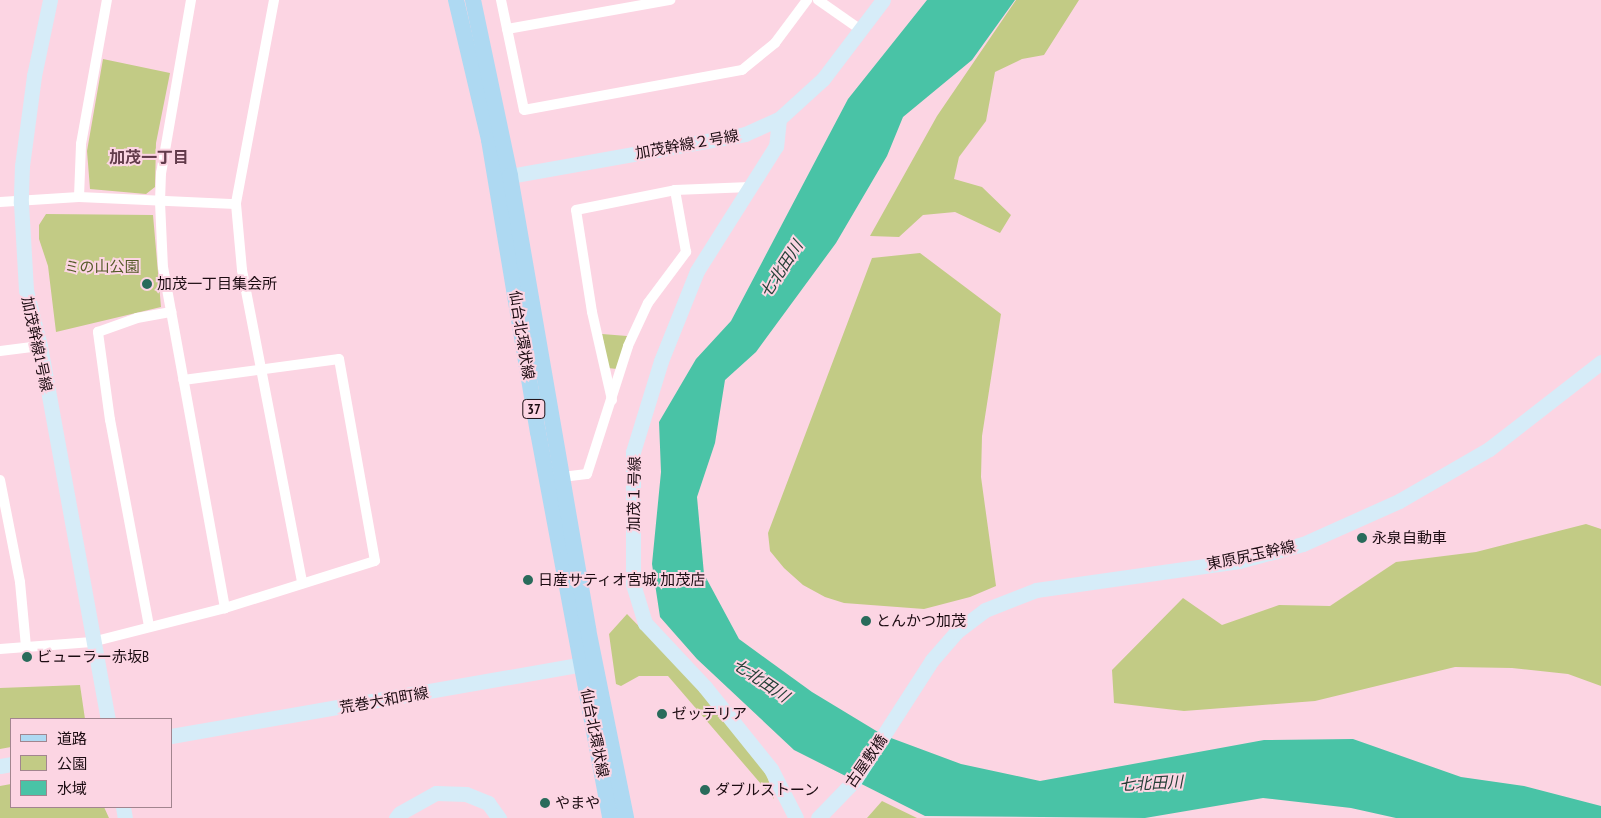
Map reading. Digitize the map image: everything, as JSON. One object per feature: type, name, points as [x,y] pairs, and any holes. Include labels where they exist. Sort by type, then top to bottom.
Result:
[{"type":"main road","name":"仙台北環状線","points":[[456,0],[489,140],[503,177],[562,477],[610,818]]},
{"type":"main road","name":"仙台北環状線","points":[[473,0],[588,663],[626,818]]},
{"type":"street","name":"加茂幹線1号線","points":[[50,0],[34,76],[21,203],[26,290],[40,346],[92,642],[108,718]]},
{"type":"street","points":[[79,198],[80,144],[108,0]]},
{"type":"street","points":[[191,0],[161,173],[160,202],[163,267],[225,608]]},
{"type":"street","points":[[274,0],[236,204],[242,270],[302,583]]},
{"type":"street","points":[[501,0],[524,110],[742,70],[775,44],[807,0]]},
{"type":"street","points":[[507,28],[670,0]]},
{"type":"street","points":[[818,0],[861,30]]},
{"type":"street","name":"加茂幹線２号線","points":[[503,177],[745,134],[779,119],[823,79],[883,0]]},
{"type":"street","name":"加茂１号線","points":[[779,119],[776,146],[698,271],[661,361],[633,452],[633,584],[645,623],[705,687],[771,769],[796,818]]},
{"type":"street","points":[[612,400],[592,312],[576,210],[675,190],[750,187]]},
{"type":"street","points":[[562,477],[587,474],[628,346],[648,304],[686,252],[675,190]]},
{"type":"street","points":[[0,202],[21,203],[79,198],[236,204]]},
{"type":"street","points":[[149,626],[112,430],[98,332],[137,318],[171,312]]},
{"type":"street","points":[[0,351],[40,346]]},
{"type":"street","points":[[0,649],[92,642],[225,608],[375,561],[339,359],[262,371],[183,380]]},
{"type":"street","name":"東原尻玉幹線","points":[[900,710],[932,660],[956,632],[985,610],[1036,590],[1239,561],[1303,544],[1399,501],[1489,449],[1601,362]]},
{"type":"street","points":[[0,480],[20,582],[26,647]]},
{"type":"street","name":"荒巻大和町線","points":[[172,736],[588,663]]},
{"type":"street","name":"古屋敷橋","points":[[822,814],[854,781],[900,710]]},
{"type":"street","points":[[396,818],[400,813],[436,793],[466,794],[488,802],[499,818]]},
{"type":"green space","points":[[1016,0],[1079,0],[1044,55],[1022,59],[995,72],[986,121],[959,157],[954,179],[982,187],[1011,215],[1000,233],[955,212],[923,215],[899,237],[870,236],[937,116]]},
{"type":"green space","points":[[103,59],[170,73],[156,143],[155,187],[146,194],[90,189],[87,151]]},
{"type":"green space","name":"ミの山公園","points":[[46,214],[153,215],[161,307],[56,332],[48,266],[39,239],[39,225]]},
{"type":"green space","points":[[920,253],[1001,314],[982,436],[981,477],[996,586],[970,597],[924,609],[844,603],[825,597],[803,585],[784,568],[770,551],[768,533],[872,258]]},
{"type":"green space","points":[[602,334],[627,336],[617,369],[608,368]]},
{"type":"green space","points":[[1586,524],[1601,529],[1601,686],[1568,674],[1512,668],[1455,667],[1315,701],[1184,711],[1114,703],[1112,670],[1183,598],[1222,625],[1279,605],[1330,606],[1396,562],[1476,552]]},
{"type":"green space","points":[[627,614],[699,688],[766,772],[774,799],[668,676],[639,676],[621,686],[616,684],[609,634]]},
{"type":"green space","points":[[80,685],[85,718],[10,718],[10,747],[0,749],[0,688]]},
{"type":"green space","points":[[10,784],[10,808],[104,808],[109,818],[0,818],[0,786]]},
{"type":"green space","points":[[882,801],[917,818],[867,818]]},
{"type":"water","name":"七北田川","points":[[927,0],[1015,0],[972,60],[903,117],[887,156],[836,243],[756,352],[725,380],[715,443],[697,497],[704,574],[739,639],[812,692],[883,735],[961,764],[1040,781],[1264,740],[1353,739],[1461,777],[1524,786],[1601,806],[1601,818],[1396,818],[1351,808],[1263,798],[1145,818],[925,816],[794,750],[697,659],[660,617],[652,564],[661,472],[659,422],[696,359],[731,321],[848,99]]},
{"type":"place","name":"加茂一丁目集会所","points":[[147,284]]},
{"type":"place","name":"永泉自動車","points":[[1362,538]]},
{"type":"place","name":"日産サティオ宮城 加茂店","points":[[528,580]]},
{"type":"place","name":"とんかつ加茂","points":[[866,621]]},
{"type":"place","name":"ビューラー赤坂B","points":[[27,657]]},
{"type":"place","name":"ゼッテリア","points":[[662,714]]},
{"type":"place","name":"ダブルストーン","points":[[705,790]]},
{"type":"place","name":"やまや","points":[[545,803]]},
{"type":"district","name":"加茂一丁目","points":[[149,157]]}]
